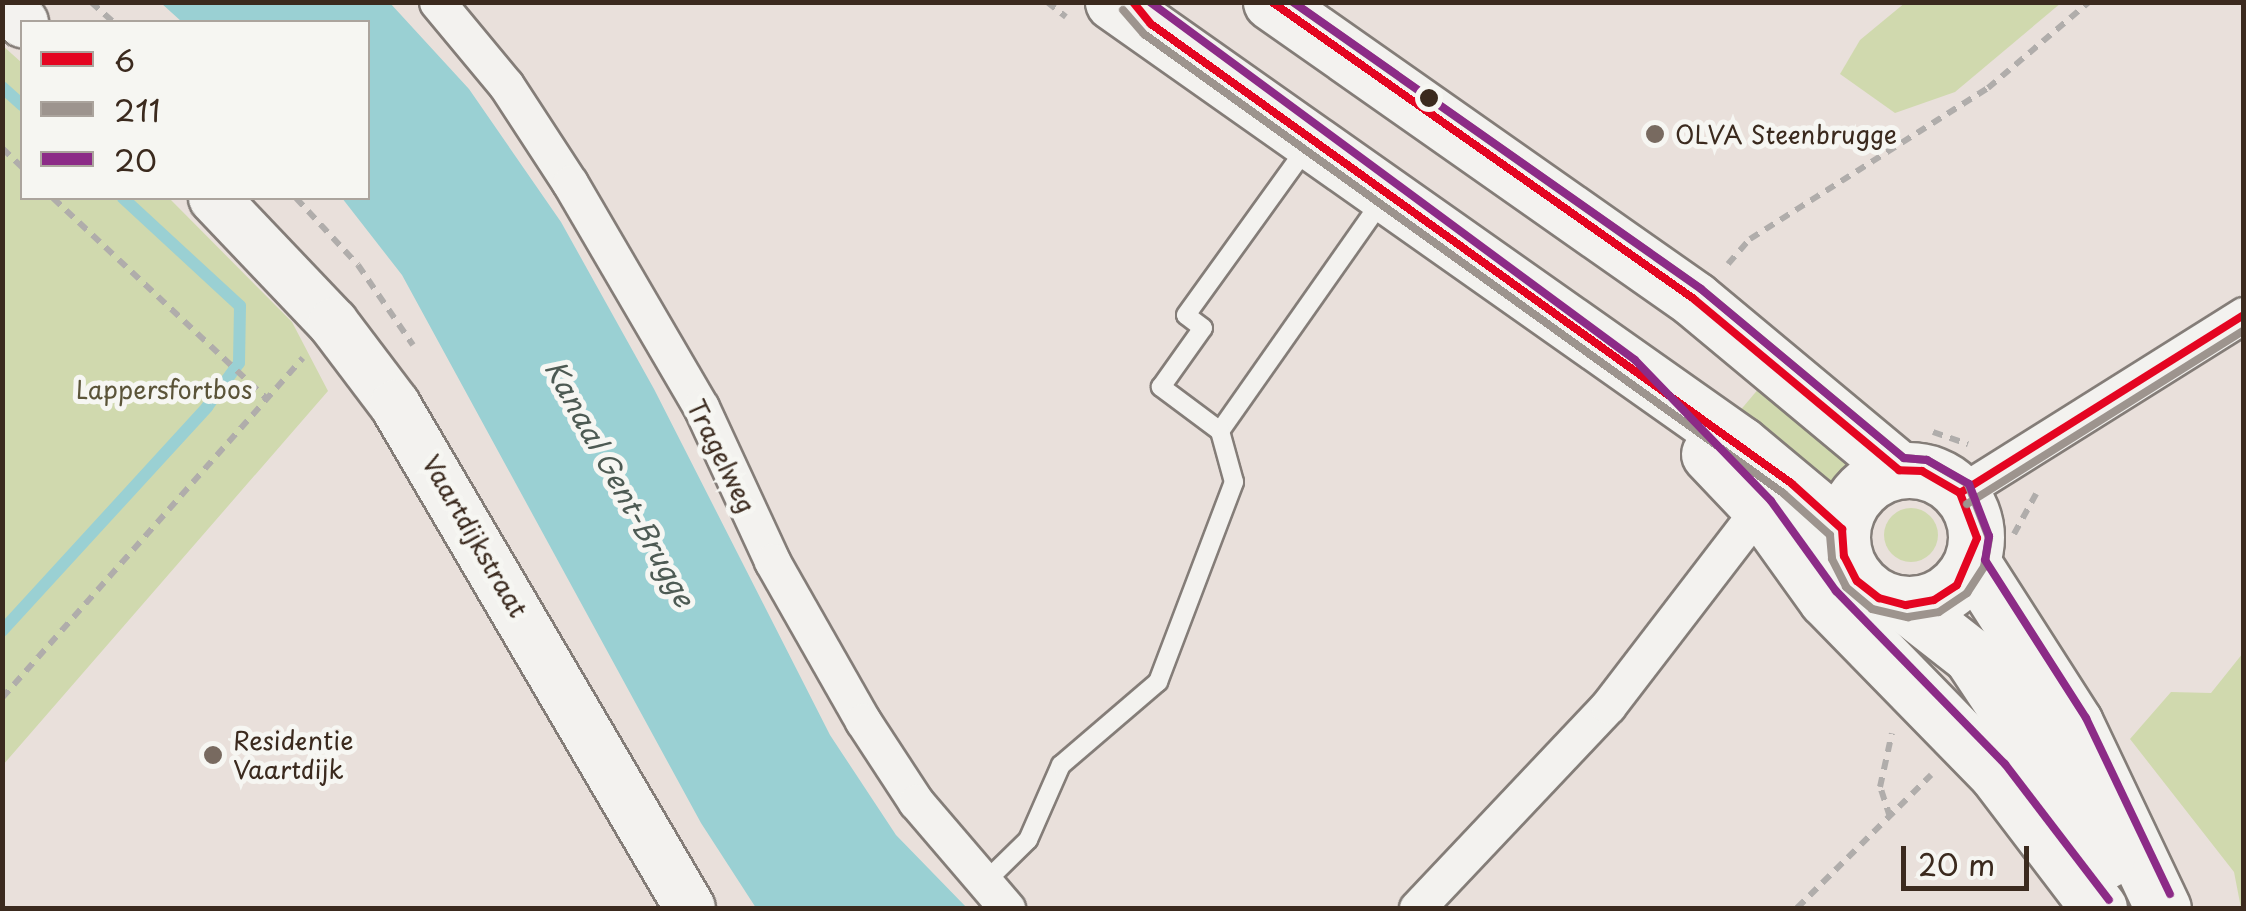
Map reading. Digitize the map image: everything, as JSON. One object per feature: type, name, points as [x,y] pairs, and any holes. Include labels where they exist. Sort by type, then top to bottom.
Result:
[{"type":"main road","points":[[1270,2],[1702,291],[1911,449],[1922,471],[1960,493],[1977,538],[1972,562],[1957,585],[1934,600],[1906,605]]},
{"type":"main road","points":[[1132,10],[1626,369],[1740,444],[1842,529]]},
{"type":"main road","points":[[1626,369],[1762,510],[1826,599],[1996,774],[2099,908]]},
{"type":"main road","points":[[1911,449],[1852,502],[1842,529],[1844,556],[1857,581],[1879,598],[1906,605],[1971,656],[2037,746],[2131,908]]},
{"type":"main road","points":[[1972,562],[2075,723],[2163,908]]},
{"type":"street","name":"Tragelweg","points":[[437,2],[506,85],[570,183],[701,407],[772,562],[863,720],[916,802],[995,896]]},
{"type":"street","name":"Vaartdijkstraat","points":[[216,200],[334,323],[463,512],[690,908]]},
{"type":"street","points":[[1960,493],[2244,315]]},
{"type":"street","points":[[1417,908],[1608,706],[1746,526]]},
{"type":"lane","points":[[995,896],[1028,840],[1061,764],[1158,682],[1234,482],[1220,431],[1161,387],[1203,328],[1186,315],[1312,140]]},
{"type":"lane","points":[[1220,431],[1387,195]]},
{"type":"path","points":[[91,2],[111,20]]},
{"type":"path","points":[[1702,291],[1750,239],[1988,88],[2089,2]]},
{"type":"path","points":[[56,200],[267,398]]},
{"type":"path","points":[[2,698],[334,323]]},
{"type":"path","points":[[1911,449],[1968,444],[1984,438]]},
{"type":"path","points":[[1890,817],[1880,787],[1896,714]]},
{"type":"path","points":[[1797,908],[1942,764]]},
{"type":"green space","points":[[1906,2],[2061,3],[1955,92],[1895,113],[1840,74],[1860,40]]},
{"type":"green space","name":"Lappersfortbos","points":[[2,45],[20,61],[20,200],[171,200],[292,322],[328,391],[3,765]]},
{"type":"green space","points":[[1765,381],[1860,461],[1825,502],[1730,422]]},
{"type":"green space","points":[[1911,508],[1930,516],[1938,535],[1930,554],[1911,562],[1892,554],[1884,535],[1892,516]]},
{"type":"green space","points":[[2243,653],[2241,908],[2234,872],[2130,739],[2171,692],[2211,693]]},
{"type":"water","name":"Kanaal Gent-Brugge","points":[[161,3],[390,3],[469,89],[561,222],[654,389],[830,735],[896,835],[967,908],[756,908],[701,823],[402,275],[344,200],[370,200],[370,20],[180,20]]},
{"type":"waterway","points":[[2,87],[20,103]]},
{"type":"waterway","points":[[2,631],[207,407],[239,363],[240,306],[125,200]]},
{"type":"transit line","name":"6","points":[[1133,2],[1151,24],[1791,483],[1842,529],[1844,556],[1857,581],[1879,598],[1906,605],[1934,600],[1957,585],[1977,538],[1960,493],[1922,471],[1899,470],[1694,299],[1272,2]]},
{"type":"transit line","name":"20","points":[[1150,2],[1635,360],[1771,501],[1836,591],[2005,764],[2109,900]]},
{"type":"transit line","name":"211","points":[[1123,10],[1144,34],[1783,493],[1830,535],[1832,559],[1846,587],[1872,609],[1908,617],[1939,612],[1967,593],[1984,567],[1989,538],[1968,484],[1927,460],[1904,458],[1701,289],[1293,2]]},
{"type":"transit line","name":"20","points":[[1293,2],[1701,289],[1904,458],[1927,460],[1969,484],[1989,536],[1985,560],[2086,718],[2170,894]]},
{"type":"transit line","name":"6","points":[[1960,493],[2244,315]]},
{"type":"transit line","name":"211","points":[[1967,504],[2244,330]]},
{"type":"place","name":"OLVA Steenbrugge","points":[[1655,134]]},
{"type":"place","name":"Residentie Vaartdijk","points":[[213,755]]}]
